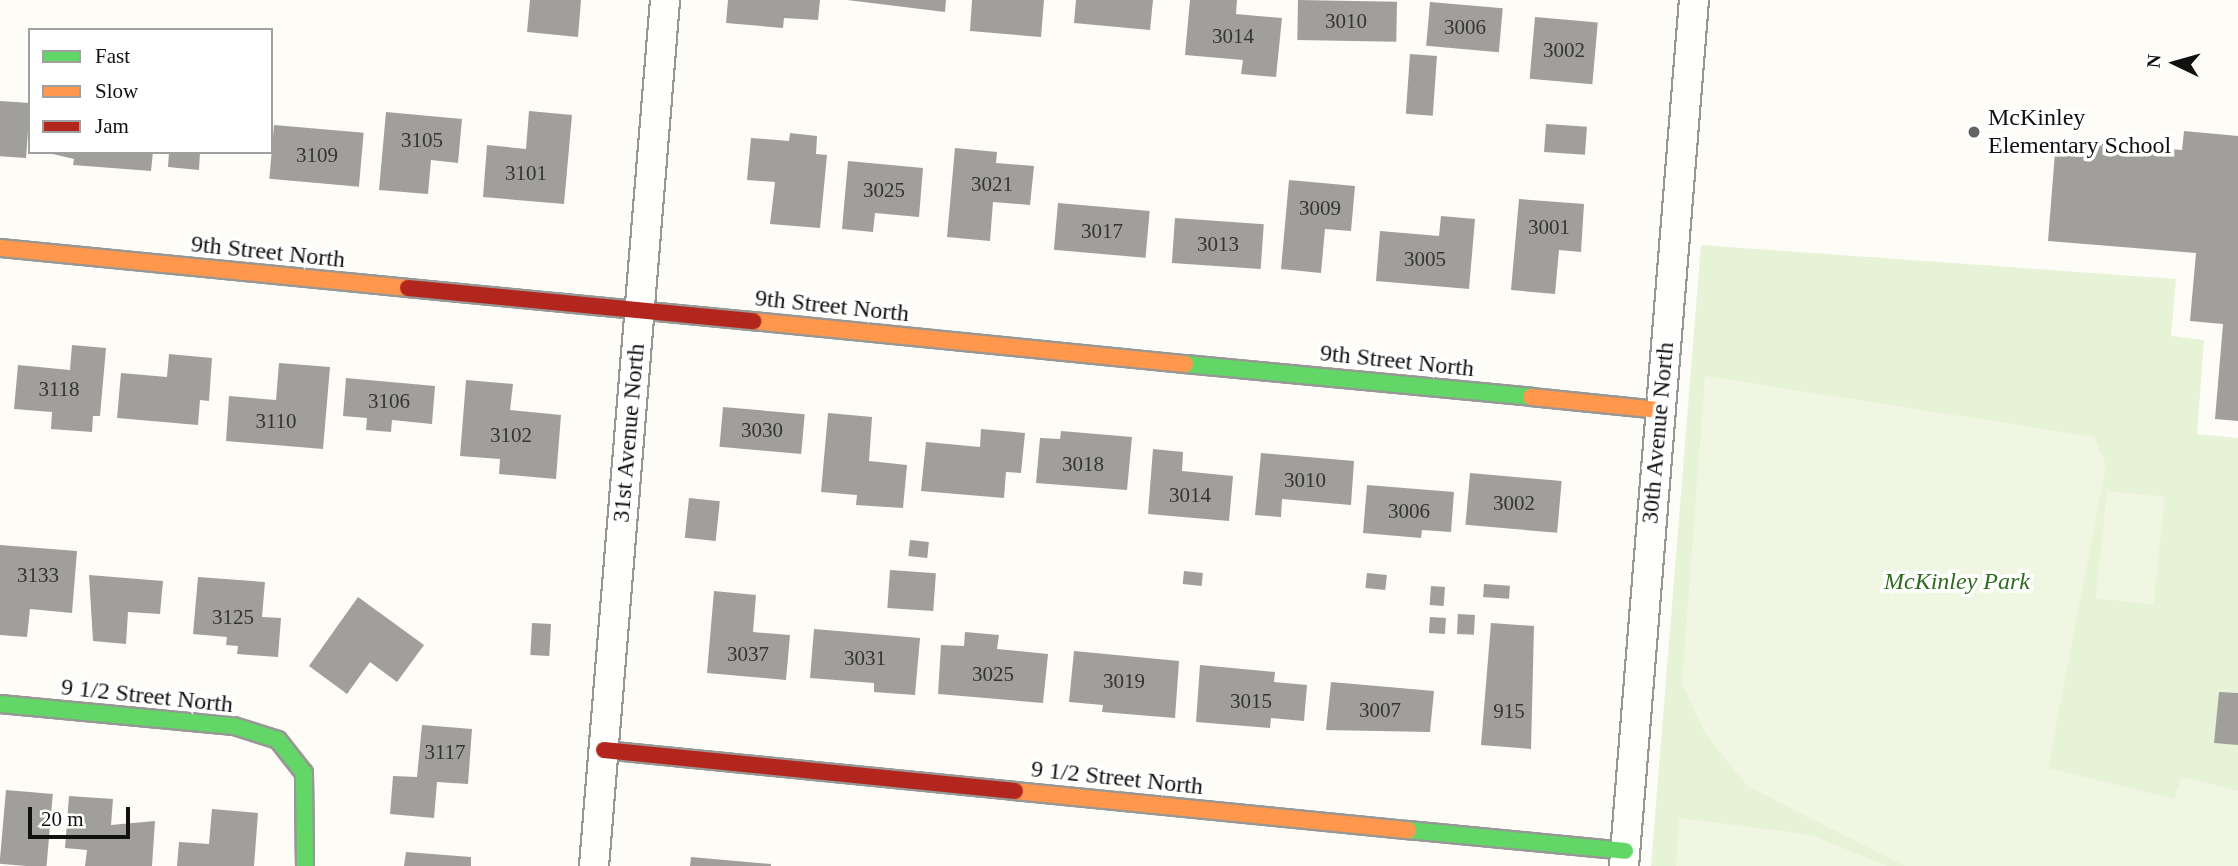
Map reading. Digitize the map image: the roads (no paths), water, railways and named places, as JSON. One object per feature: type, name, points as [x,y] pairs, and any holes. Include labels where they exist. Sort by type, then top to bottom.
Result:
[{"type":"street","name":"31st Avenue North","points":[[594,866],[665,0]]},
{"type":"street","name":"30th Avenue North","points":[[1624,859],[1694,0]]},
{"type":"street","name":"9th Street North","points":[[0,248],[1660,410]]},
{"type":"street","name":"9 1/2 Street North","points":[[0,704],[234,726],[278,740],[304,773],[305,866]]},
{"type":"street","name":"9 1/2 Street North","points":[[604,750],[1624,859]]},
{"type":"place","name":"McKinley Elementary School","points":[[1974,132]]},
{"type":"park label","name":"McKinley Park","points":[[1957,582]]}]
